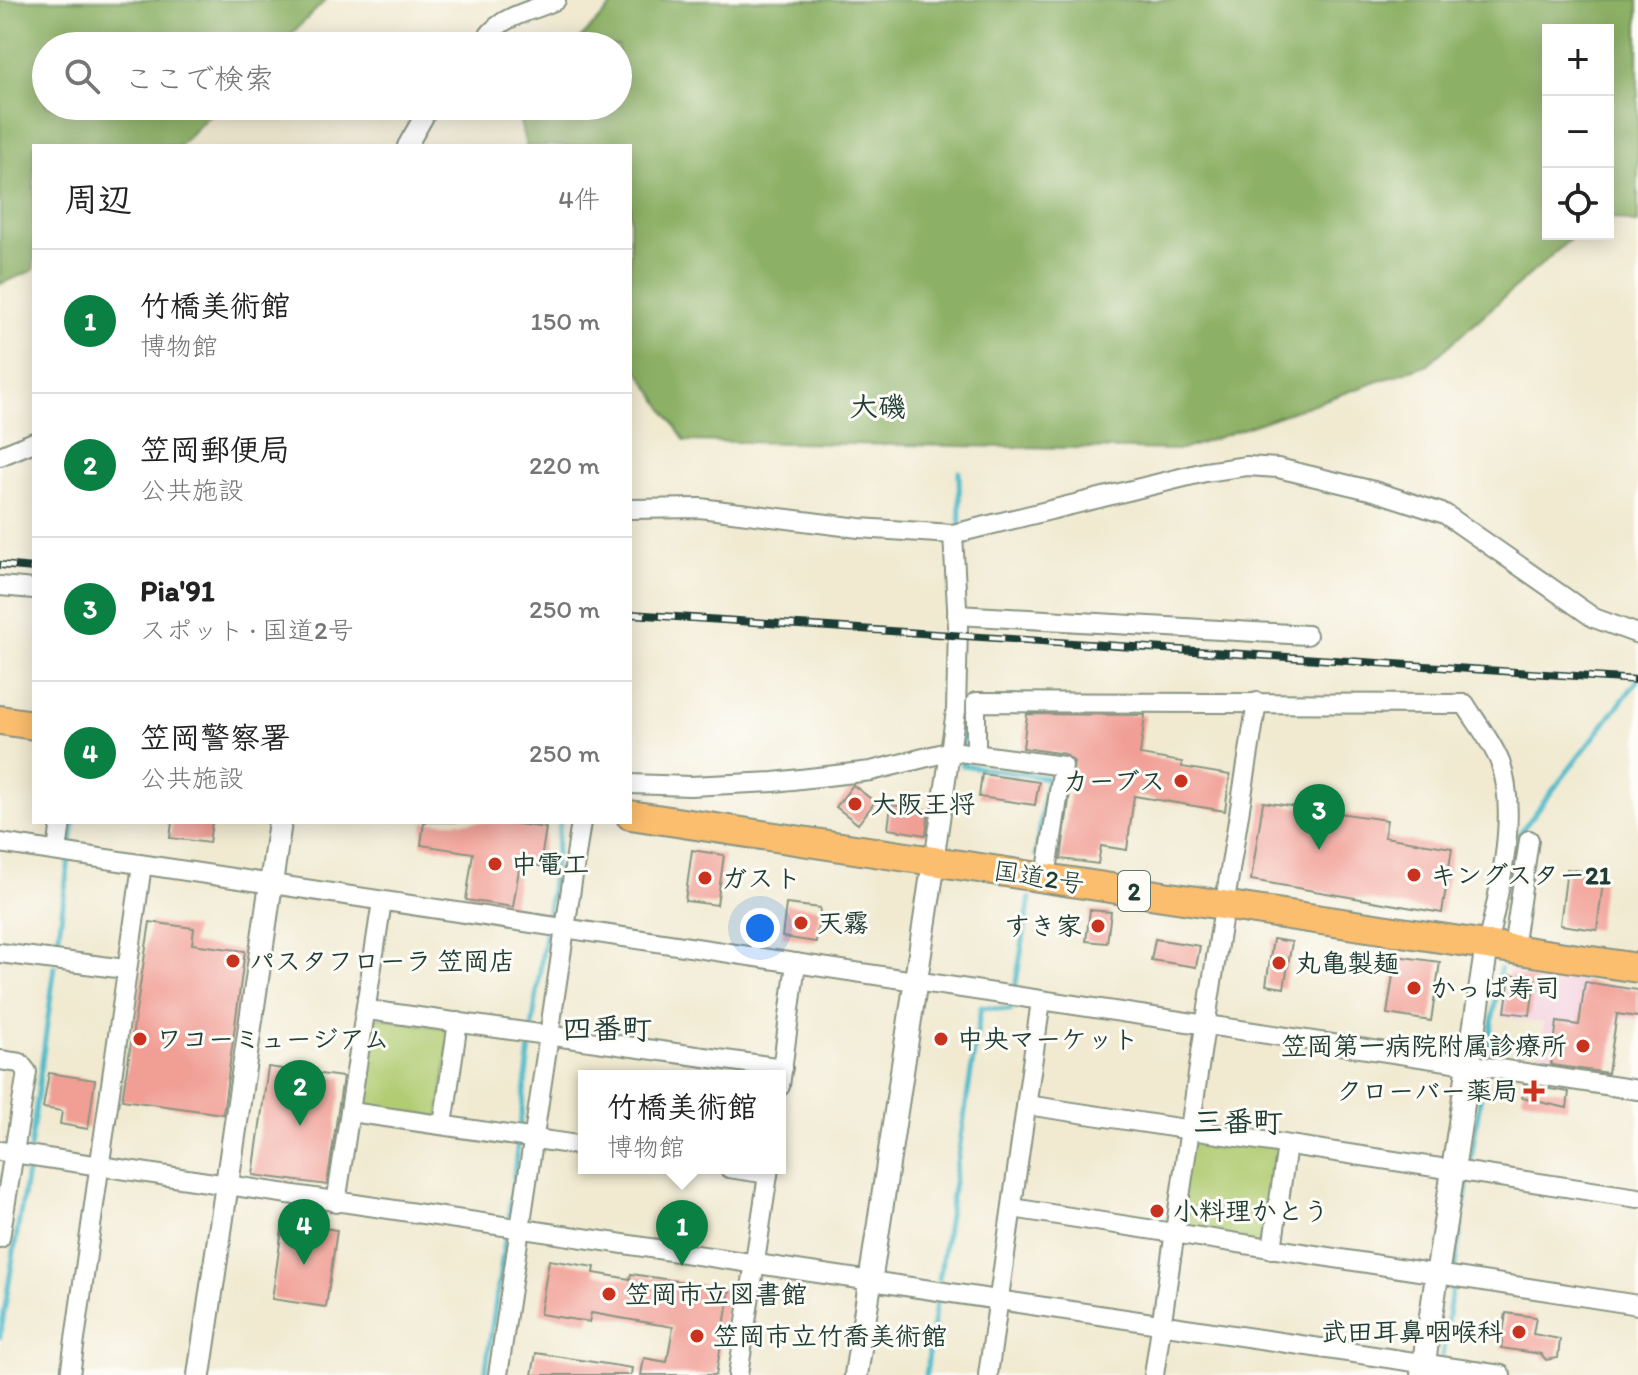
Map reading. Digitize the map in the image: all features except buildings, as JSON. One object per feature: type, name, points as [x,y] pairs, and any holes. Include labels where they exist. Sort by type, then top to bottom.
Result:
[{"type":"highway","points":[[0,720],[32,725]]},
{"type":"highway","name":"国道2号","points":[[632,815],[1638,968]]},
{"type":"street","points":[[489,32],[501,21],[556,0]]},
{"type":"street","points":[[408,144],[422,120]]},
{"type":"street","points":[[0,456],[32,443]]},
{"type":"street","points":[[632,509],[700,508],[859,528],[953,534],[1205,472],[1247,466],[1278,468],[1374,491],[1445,514],[1594,618],[1638,634]]},
{"type":"street","points":[[953,534],[963,616],[964,752]]},
{"type":"street","points":[[0,586],[32,589]]},
{"type":"street","points":[[963,616],[1307,635]]},
{"type":"street","points":[[856,1375],[913,981],[934,861],[976,702],[1465,704],[1500,762],[1506,801],[1500,947]]},
{"type":"street","points":[[1154,1375],[1257,702]]},
{"type":"street","points":[[632,784],[690,786],[774,782],[871,771],[964,752],[1063,766],[1046,877]]},
{"type":"street","points":[[61,824],[66,852]]},
{"type":"street","points":[[199,1375],[280,824]]},
{"type":"street","points":[[498,1375],[519,1230],[524,1137],[537,1032],[555,927],[581,824]]},
{"type":"street","points":[[1423,1369],[1448,1276],[1500,947],[1529,840]]},
{"type":"street","points":[[0,843],[1638,1090]]},
{"type":"street","points":[[70,1375],[142,865]]},
{"type":"street","points":[[336,1203],[368,1010],[382,901]]},
{"type":"street","points":[[0,953],[125,969]]},
{"type":"street","points":[[782,1070],[796,963]]},
{"type":"street","points":[[988,1375],[1041,1001]]},
{"type":"street","points":[[368,1010],[537,1032],[743,1070]]},
{"type":"street","points":[[443,1125],[458,1022]]},
{"type":"street","points":[[0,1060],[20,1063],[27,1072],[18,1154],[0,1238]]},
{"type":"street","points":[[1027,1105],[1638,1198]]},
{"type":"street","points":[[351,1112],[578,1145]]},
{"type":"street","points":[[1272,1249],[1287,1145]]},
{"type":"street","points":[[18,1154],[1161,1326],[1423,1369],[1501,1375]]},
{"type":"street","points":[[738,1375],[768,1174]]},
{"type":"street","points":[[1012,1208],[1638,1305]]},
{"type":"shaded area","points":[[1508,970],[1638,989],[1638,1020],[1618,1017],[1609,1077],[1538,1067],[1544,1023],[1501,1017]]},
{"type":"green space","points":[[0,0],[326,0],[293,32],[32,32],[32,120],[205,120],[181,144],[32,144],[32,271],[0,284]]},
{"type":"green space","points":[[618,0],[1638,0],[1638,224],[1614,218],[1614,24],[1542,24],[1542,240],[1569,240],[1428,364],[1182,450],[685,441],[632,361],[632,144],[526,144],[520,120],[632,120],[632,32],[587,32]]},
{"type":"green space","points":[[375,1017],[451,1029],[439,1117],[361,1106]]},
{"type":"green space","points":[[1191,1130],[1287,1145],[1272,1249],[1176,1234]]},
{"type":"waterway","points":[[959,472],[960,525]]},
{"type":"waterway","points":[[1506,926],[1519,834],[1638,680]]},
{"type":"waterway","points":[[963,716],[962,765],[1047,778],[1036,855]]},
{"type":"waterway","points":[[70,849],[74,824]]},
{"type":"waterway","points":[[532,1029],[560,824]]},
{"type":"waterway","points":[[56,956],[69,859]]},
{"type":"waterway","points":[[1015,989],[1030,898]]},
{"type":"waterway","points":[[30,1150],[55,966]]},
{"type":"waterway","points":[[1486,1063],[1500,969]]},
{"type":"waterway","points":[[939,1280],[981,1007],[1010,1010],[1013,1007]]},
{"type":"waterway","points":[[519,1132],[531,1039]]},
{"type":"waterway","points":[[1454,1272],[1484,1073]]},
{"type":"waterway","points":[[509,1215],[518,1142]]},
{"type":"waterway","points":[[0,1337],[29,1160]]},
{"type":"waterway","points":[[485,1375],[505,1239]]},
{"type":"waterway","points":[[1442,1356],[1453,1282]]},
{"type":"waterway","points":[[926,1375],[936,1303]]},
{"type":"railway","points":[[0,565],[32,568]]},
{"type":"railway","points":[[632,614],[1638,680]]},
{"type":"place","name":"カーブス","points":[[1181,781]]},
{"type":"place","name":"大阪王将","points":[[855,804]]},
{"type":"place","name":"Pia'91","points":[[1319,850]]},
{"type":"place","name":"中電工","points":[[495,864]]},
{"type":"place","name":"キングスター21","points":[[1414,875]]},
{"type":"place","name":"ガスト","points":[[705,878]]},
{"type":"place","name":"天霧","points":[[801,923]]},
{"type":"place","name":"すき家","points":[[1098,926]]},
{"type":"place","name":"パスタフローラ 笠岡店","points":[[233,961]]},
{"type":"place","name":"丸亀製麺","points":[[1279,963]]},
{"type":"place","name":"かっぱ寿司","points":[[1414,988]]},
{"type":"place","name":"ワコーミュージアム","points":[[140,1039]]},
{"type":"place","name":"中央マーケット","points":[[941,1039]]},
{"type":"place","name":"笠岡第一病院附属診療所","points":[[1583,1046]]},
{"type":"place","name":"クローバー薬局","points":[[1534,1091]]},
{"type":"place","name":"笠岡郵便局","points":[[300,1126]]},
{"type":"place","name":"小料理かとう","points":[[1157,1211]]},
{"type":"place","name":"笠岡警察署","points":[[304,1265]]},
{"type":"place","name":"竹橋美術館","points":[[682,1266]]},
{"type":"place","name":"笠岡市立図書館","points":[[609,1294]]},
{"type":"place","name":"武田耳鼻咽喉科","points":[[1519,1332]]},
{"type":"place","name":"笠岡市立竹喬美術館","points":[[697,1336]]},
{"type":"district","name":"大磯","points":[[878,406]]},
{"type":"district","name":"四番町","points":[[607,1028]]},
{"type":"district","name":"三番町","points":[[1238,1121]]}]
